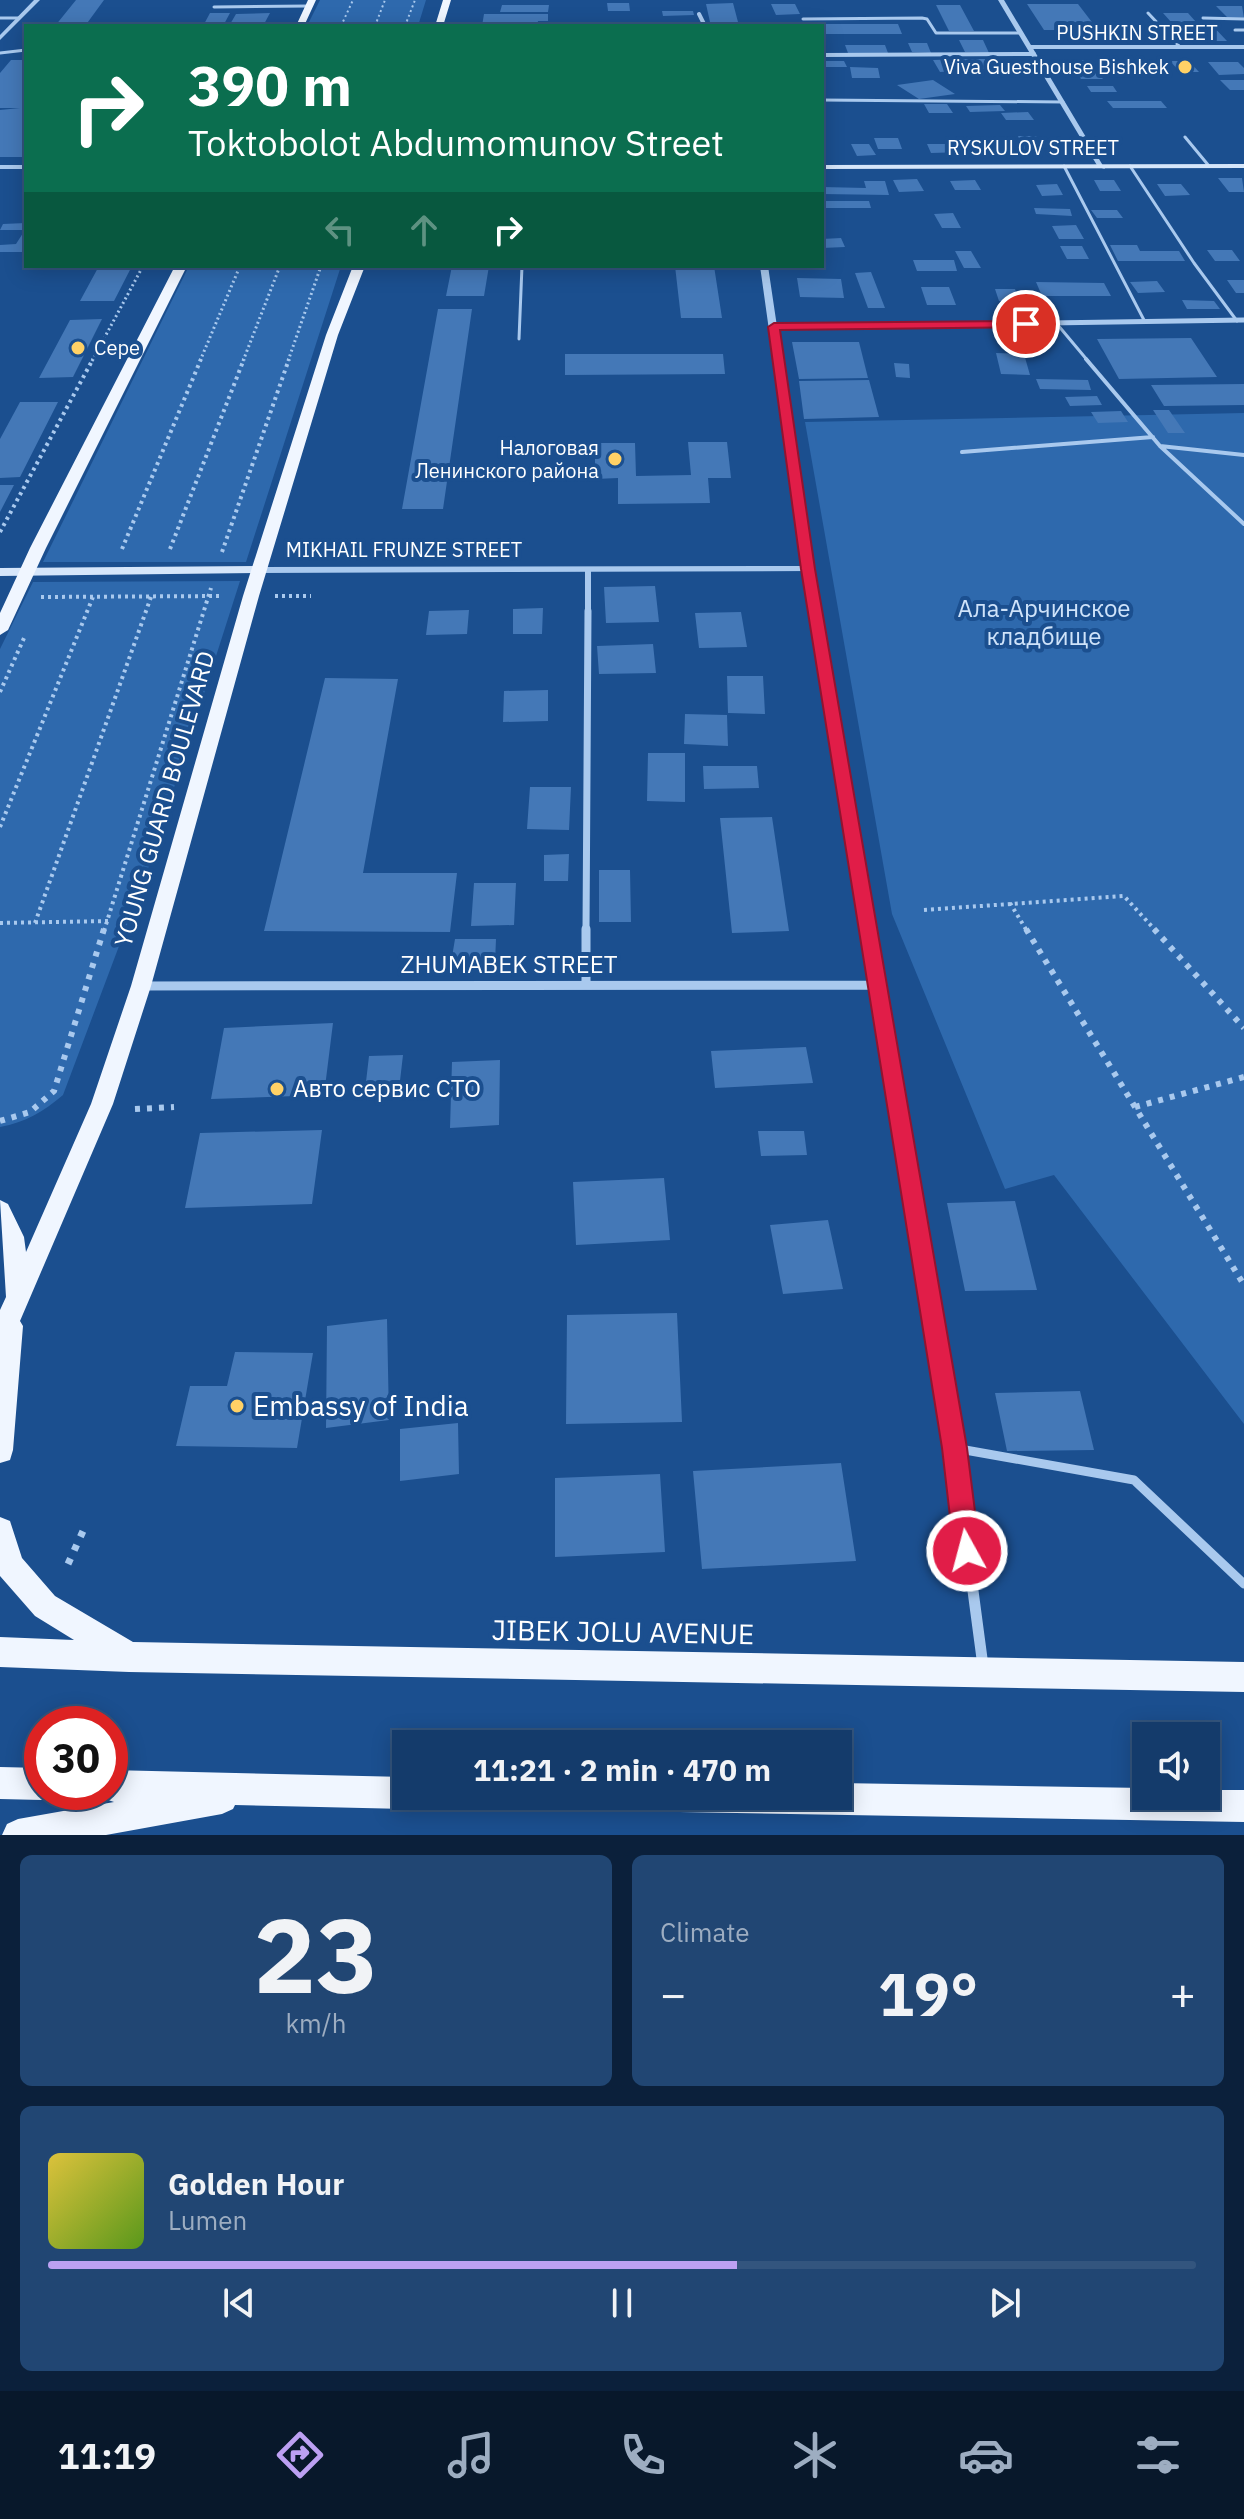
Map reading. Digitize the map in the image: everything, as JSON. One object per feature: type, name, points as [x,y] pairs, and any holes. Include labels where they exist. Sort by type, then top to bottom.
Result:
[{"type":"main road","points":[[440,24],[447,0]]},
{"type":"main road","points":[[301,24],[310,3]]},
{"type":"main road","name":"RYSKULOV STREET","points":[[824,167],[1244,166]]},
{"type":"main road","points":[[0,630],[26,572],[180,268]]},
{"type":"main road","name":"YOUNG GUARD BOULEVARD","points":[[7,1321],[102,1104],[141,986],[260,570],[332,335],[358,268]]},
{"type":"main road","name":"MIKHAIL FRUNZE STREET","points":[[0,572],[260,570]]},
{"type":"main road","points":[[0,1211],[12,1237],[0,1450]]},
{"type":"main road","points":[[0,1531],[10,1566],[45,1606],[129,1657]]},
{"type":"main road","name":"JIBEK JOLU AVENUE","points":[[0,1652],[129,1657],[1244,1677]]},
{"type":"main road","points":[[0,1783],[24,1784]]},
{"type":"main road","points":[[128,1786],[392,1793]]},
{"type":"main road","points":[[18,1835],[265,1790]]},
{"type":"main road","points":[[852,1799],[1244,1806]]},
{"type":"street","points":[[0,38],[37,0]]},
{"type":"street","points":[[1001,0],[1102,167]]},
{"type":"street","points":[[699,14],[704,24]]},
{"type":"street","name":"PUSHKIN STREET","points":[[824,55],[1244,47]]},
{"type":"street","points":[[0,167],[24,167]]},
{"type":"street","points":[[764,268],[808,569],[954,1448],[984,1673]]},
{"type":"street","points":[[774,327],[1240,320]]},
{"type":"street","name":"MIKHAIL FRUNZE STREET","points":[[260,570],[808,569]]},
{"type":"street","points":[[586,985],[588,570]]},
{"type":"street","name":"ZHUMABEK STREET","points":[[141,986],[877,985]]},
{"type":"lane","points":[[214,7],[310,3]]},
{"type":"lane","points":[[1148,13],[1180,47]]},
{"type":"lane","points":[[0,18],[19,18]]},
{"type":"lane","points":[[803,19],[922,18],[927,19],[936,33],[1021,33]]},
{"type":"lane","points":[[1203,18],[1244,19]]},
{"type":"lane","points":[[1235,30],[1244,30]]},
{"type":"lane","points":[[0,53],[24,50]]},
{"type":"lane","points":[[824,100],[1063,102]]},
{"type":"lane","points":[[1185,137],[1209,166]]},
{"type":"lane","points":[[1064,166],[1145,322]]},
{"type":"lane","points":[[1130,166],[1194,263],[1240,320]]},
{"type":"lane","points":[[519,339],[522,268]]},
{"type":"lane","points":[[1057,324],[1160,446],[1244,524]]},
{"type":"lane","points":[[962,452],[1153,437]]},
{"type":"lane","points":[[1160,446],[1244,455]]},
{"type":"lane","points":[[954,1448],[1134,1480],[1244,1584]]},
{"type":"path","points":[[342,24],[353,0]]},
{"type":"path","points":[[376,24],[385,0]]},
{"type":"path","points":[[406,24],[415,0]]},
{"type":"path","points":[[0,532],[142,268]]},
{"type":"path","points":[[122,549],[239,268]]},
{"type":"path","points":[[170,549],[279,268]]},
{"type":"path","points":[[219,560],[320,268]]},
{"type":"path","points":[[15,1119],[38,1108],[54,1091],[208,596]]},
{"type":"path","points":[[28,597],[223,596]]},
{"type":"path","points":[[274,596],[311,596]]},
{"type":"path","points":[[0,827],[93,597]]},
{"type":"path","points":[[35,923],[151,597]]},
{"type":"path","points":[[924,910],[1124,896],[1244,1028]]},
{"type":"path","points":[[1010,903],[1244,1285]]},
{"type":"path","points":[[0,923],[108,921]]},
{"type":"path","points":[[1135,1107],[1244,1077]]},
{"type":"path","points":[[135,1109],[174,1107]]},
{"type":"path","points":[[0,1121],[29,1118]]},
{"type":"path","points":[[68,1564],[83,1531]]},
{"type":"green space","points":[[320,0],[426,0],[419,24],[308,24]]},
{"type":"green space","points":[[188,268],[340,268],[246,562],[43,562]]},
{"type":"green space","name":"Ала-Арчинское кладбище","points":[[1244,413],[1244,1424],[1054,1175],[1005,1189],[892,914],[805,422]]},
{"type":"green space","points":[[240,581],[148,869],[63,1095],[34,1116],[0,1127],[0,649],[33,582]]},
{"type":"building","points":[[76,0],[104,0],[86,24],[57,24]]},
{"type":"building","points":[[607,3],[629,3],[630,11],[608,11]]},
{"type":"building","points":[[733,3],[738,22],[710,22],[706,4]]},
{"type":"building","points":[[771,4],[795,4],[800,14],[776,15]]},
{"type":"building","points":[[1027,4],[1078,4],[1098,30],[1044,30]]},
{"type":"building","points":[[502,5],[549,5],[548,12],[500,12]]},
{"type":"building","points":[[936,5],[960,5],[974,31],[949,31]]},
{"type":"building","points":[[1216,6],[1242,6],[1244,18],[1228,18]]},
{"type":"building","points":[[662,11],[693,11],[694,15],[663,16]]},
{"type":"building","points":[[210,13],[230,13],[224,24],[204,24]]},
{"type":"building","points":[[270,13],[264,24],[230,24],[236,14]]},
{"type":"building","points":[[1163,13],[1188,13],[1196,22],[1209,22],[1227,41],[1188,41]]},
{"type":"building","points":[[484,14],[548,14],[548,21],[538,21],[537,24],[482,24]]},
{"type":"building","points":[[824,24],[898,24],[902,34],[824,34]]},
{"type":"building","points":[[959,40],[983,40],[989,53],[965,52]]},
{"type":"building","points":[[908,43],[927,43],[931,53],[912,52]]},
{"type":"building","points":[[845,45],[885,45],[888,53],[848,53]]},
{"type":"building","points":[[992,59],[999,68],[940,72],[933,60]]},
{"type":"building","points":[[11,60],[24,60],[24,157],[0,157],[0,110],[20,108],[0,108],[0,73]]},
{"type":"building","points":[[1072,60],[1091,60],[1097,68],[1078,68]]},
{"type":"building","points":[[824,61],[844,61],[847,67],[824,67]]},
{"type":"building","points":[[1170,61],[1189,61],[1199,72],[1180,72]]},
{"type":"building","points":[[1208,62],[1238,62],[1244,68],[1244,74],[1219,75]]},
{"type":"building","points":[[1120,63],[1139,63],[1151,77],[1132,77]]},
{"type":"building","points":[[850,67],[878,68],[880,78],[852,78]]},
{"type":"building","points":[[1076,72],[1097,72],[1103,79],[1081,79]]},
{"type":"building","points":[[933,80],[955,94],[919,99],[897,85]]},
{"type":"building","points":[[1220,80],[1244,80],[1244,90],[1230,90]]},
{"type":"building","points":[[1087,86],[1113,86],[1117,92],[1091,92]]},
{"type":"building","points":[[1107,101],[1161,101],[1167,108],[1113,108]]},
{"type":"building","points":[[924,104],[947,104],[953,113],[929,113]]},
{"type":"building","points":[[1000,105],[1005,111],[970,112],[966,106]]},
{"type":"building","points":[[1028,112],[1034,120],[1006,120],[1001,113]]},
{"type":"building","points":[[1018,136],[1036,136],[1043,152],[1025,152]]},
{"type":"building","points":[[874,138],[898,138],[902,149],[878,149]]},
{"type":"building","points":[[851,144],[869,144],[876,155],[857,156]]},
{"type":"building","points":[[927,144],[961,144],[965,152],[931,153]]},
{"type":"building","points":[[987,148],[1011,148],[1014,155],[991,155]]},
{"type":"building","points":[[1218,178],[1242,178],[1244,192],[1229,192]]},
{"type":"building","points":[[917,179],[924,191],[899,192],[893,180]]},
{"type":"building","points":[[975,180],[981,190],[955,190],[950,181]]},
{"type":"building","points":[[1094,180],[1114,180],[1121,191],[1100,191]]},
{"type":"building","points":[[864,181],[885,181],[889,195],[824,194],[824,187],[866,188]]},
{"type":"building","points":[[1057,184],[1063,195],[1042,196],[1036,185]]},
{"type":"building","points":[[1157,184],[1181,184],[1190,195],[1165,196]]},
{"type":"building","points":[[824,201],[869,201],[871,208],[824,208]]},
{"type":"building","points":[[1034,208],[1070,209],[1072,216],[1036,214]]},
{"type":"building","points":[[1091,210],[1117,210],[1123,218],[1097,218]]},
{"type":"building","points":[[953,213],[961,228],[942,228],[934,214]]},
{"type":"building","points":[[24,223],[24,230],[0,230],[3,224]]},
{"type":"building","points":[[1076,225],[1084,239],[1059,239],[1052,226]]},
{"type":"building","points":[[24,232],[24,252],[0,252],[0,245],[16,244]]},
{"type":"building","points":[[841,238],[845,247],[824,248],[824,239]]},
{"type":"building","points":[[1110,245],[1137,245],[1140,251],[1179,251],[1185,261],[1118,261]]},
{"type":"building","points":[[1060,246],[1082,246],[1089,259],[1067,259]]},
{"type":"building","points":[[1207,250],[1232,250],[1240,261],[1215,261]]},
{"type":"building","points":[[955,251],[971,251],[981,268],[964,268]]},
{"type":"building","points":[[913,260],[954,260],[957,271],[917,271]]},
{"type":"building","points":[[98,268],[131,268],[114,301],[80,301]]},
{"type":"building","points":[[452,268],[489,268],[484,296],[446,296]]},
{"type":"building","points":[[675,268],[714,268],[722,318],[681,318]]},
{"type":"building","points":[[871,272],[885,308],[868,308],[855,273]]},
{"type":"building","points":[[797,278],[841,279],[844,298],[800,297]]},
{"type":"building","points":[[1227,280],[1244,280],[1244,293],[1236,293]]},
{"type":"building","points":[[1157,281],[1165,292],[1138,293],[1130,282]]},
{"type":"building","points":[[1036,282],[1104,283],[1111,296],[1042,296]]},
{"type":"building","points":[[921,287],[949,287],[956,305],[927,305]]},
{"type":"building","points":[[995,289],[1015,289],[1019,301],[999,301]]},
{"type":"building","points":[[1182,300],[1214,301],[1220,309],[1187,309]]},
{"type":"building","points":[[438,309],[472,309],[443,509],[402,509]]},
{"type":"building","points":[[102,319],[73,377],[39,378],[70,320]]},
{"type":"building","points":[[1191,338],[1217,377],[1119,379],[1097,339]]},
{"type":"building","points":[[792,342],[859,342],[868,378],[799,379]]},
{"type":"building","points":[[996,353],[1024,354],[1030,375],[1001,374]]},
{"type":"building","points":[[565,354],[723,354],[725,374],[565,375]]},
{"type":"building","points":[[894,363],[909,364],[910,378],[896,377]]},
{"type":"building","points":[[1036,379],[1088,380],[1091,390],[1040,389]]},
{"type":"building","points":[[869,380],[879,417],[804,419],[799,381]]},
{"type":"building","points":[[1244,384],[1244,405],[1164,406],[1151,385]]},
{"type":"building","points":[[1097,396],[1102,405],[1070,406],[1065,397]]},
{"type":"building","points":[[20,402],[58,402],[20,477],[0,478],[0,439]]},
{"type":"building","points":[[1153,410],[1169,410],[1185,433],[1168,433]]},
{"type":"building","points":[[1121,411],[1128,422],[1098,423],[1091,412]]},
{"type":"building","name":"Налоговая Ленинского района","points":[[688,442],[727,442],[731,478],[708,478],[710,503],[618,504],[618,478],[595,479],[595,443],[635,443],[636,476],[691,475]]},
{"type":"building","points":[[0,485],[14,485],[0,512]]},
{"type":"building","points":[[655,586],[659,622],[606,623],[604,587]]},
{"type":"building","points":[[543,608],[542,634],[513,634],[513,609]]},
{"type":"building","points":[[469,610],[467,634],[426,635],[429,611]]},
{"type":"building","points":[[741,612],[747,647],[699,648],[695,613]]},
{"type":"building","points":[[653,644],[656,673],[599,674],[597,646]]},
{"type":"building","points":[[727,676],[763,676],[765,714],[728,713]]},
{"type":"building","points":[[325,678],[398,679],[363,873],[457,873],[450,932],[264,931]]},
{"type":"building","points":[[548,690],[548,721],[503,722],[504,691]]},
{"type":"building","points":[[685,714],[727,715],[728,746],[684,744]]},
{"type":"building","points":[[648,753],[685,753],[685,802],[647,801]]},
{"type":"building","points":[[703,766],[757,766],[759,788],[704,789]]},
{"type":"building","points":[[530,787],[571,787],[569,830],[527,829]]},
{"type":"building","points":[[772,817],[789,931],[732,933],[720,818]]},
{"type":"building","points":[[569,854],[568,881],[544,881],[544,855]]},
{"type":"building","points":[[599,870],[630,870],[631,922],[599,922]]},
{"type":"building","points":[[474,883],[516,883],[514,925],[471,926]]},
{"type":"building","points":[[455,939],[496,939],[495,963],[451,963]]},
{"type":"building","points":[[333,1023],[324,1095],[211,1099],[224,1028]]},
{"type":"building","points":[[806,1047],[813,1083],[715,1088],[711,1051]]},
{"type":"building","points":[[403,1055],[398,1098],[364,1099],[369,1056]]},
{"type":"building","points":[[500,1060],[499,1125],[450,1128],[452,1062]]},
{"type":"building","points":[[322,1130],[312,1204],[185,1208],[200,1133]]},
{"type":"building","points":[[758,1131],[804,1131],[807,1155],[761,1156]]},
{"type":"building","points":[[664,1178],[670,1240],[576,1245],[573,1182]]},
{"type":"building","points":[[1015,1201],[1037,1290],[965,1291],[947,1203]]},
{"type":"building","points":[[828,1220],[843,1289],[783,1294],[770,1225]]},
{"type":"building","points":[[677,1313],[682,1422],[566,1424],[567,1315]]},
{"type":"building","points":[[387,1319],[389,1420],[326,1428],[327,1326]]},
{"type":"building","points":[[235,1352],[313,1353],[297,1448],[176,1446],[190,1386],[227,1386]]},
{"type":"building","points":[[1080,1391],[1094,1450],[1007,1451],[995,1393]]},
{"type":"building","points":[[458,1423],[459,1474],[400,1481],[400,1429]]},
{"type":"building","points":[[841,1463],[856,1561],[702,1569],[693,1471]]},
{"type":"building","points":[[660,1474],[665,1552],[555,1557],[555,1478]]},
{"type":"place","name":"Viva Guesthouse Bishkek","points":[[1185,67]]},
{"type":"place","name":"Сере","points":[[78,348]]},
{"type":"place","name":"Налоговая Ленинского района","points":[[615,459]]},
{"type":"place","name":"Авто сервис СТО","points":[[277,1089]]},
{"type":"place","name":"Embassy of India","points":[[237,1406]]},
{"type":"route","points":[[967,1551],[954,1448],[808,569],[774,327],[1026,324]]}]
